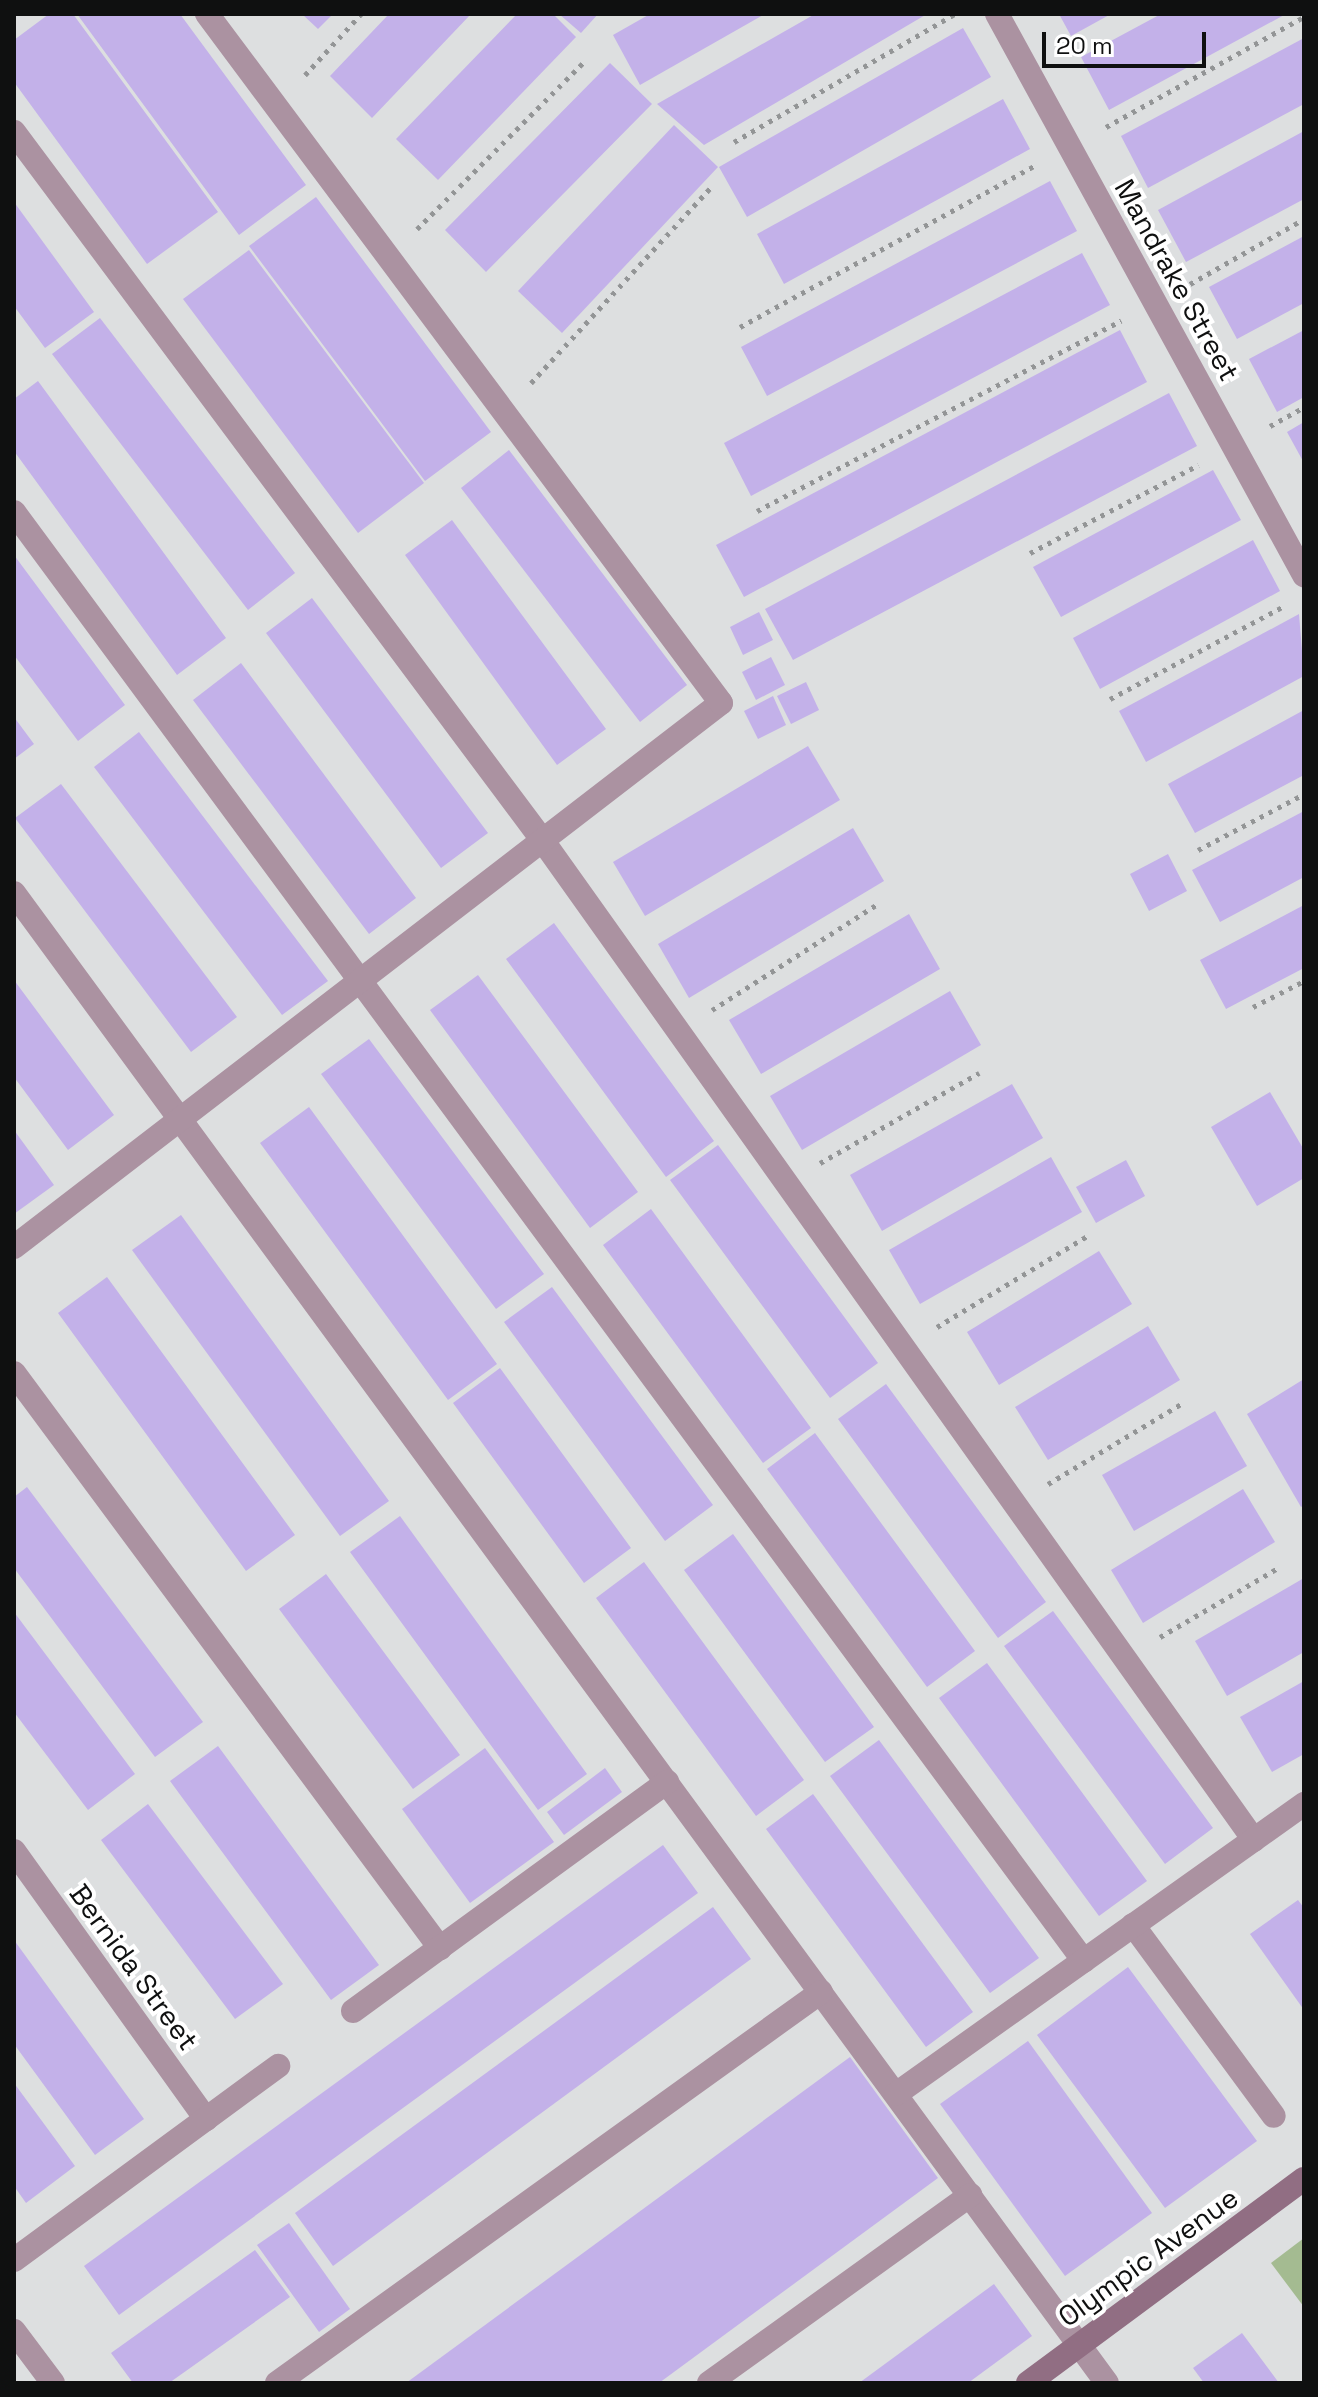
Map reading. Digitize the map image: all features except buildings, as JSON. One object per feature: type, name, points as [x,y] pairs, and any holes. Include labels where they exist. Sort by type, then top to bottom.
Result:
[{"type":"street","points":[[14,1247],[721,703],[207,14]]},
{"type":"street","name":"Mandrake Street","points":[[997,14],[1304,575]]},
{"type":"street","points":[[14,132],[543,841],[1254,1840]]},
{"type":"street","points":[[14,512],[358,983],[1084,1961]]},
{"type":"street","points":[[14,893],[1107,2383]]},
{"type":"street","points":[[14,1373],[440,1948]]},
{"type":"street","points":[[353,2011],[667,1782]]},
{"type":"street","points":[[896,2094],[1304,1804]]},
{"type":"street","name":"Bernida Street","points":[[14,1851],[206,2119]]},
{"type":"street","points":[[1133,1925],[1274,2116]]},
{"type":"street","points":[[277,2383],[821,1992]]},
{"type":"street","points":[[14,2260],[278,2066]]},
{"type":"street","name":"Olympic Avenue","points":[[1028,2383],[1304,2179]]},
{"type":"street","points":[[709,2383],[971,2195]]},
{"type":"street","points":[[14,2331],[53,2383]]},
{"type":"path","points":[[276,106],[361,14]]},
{"type":"path","points":[[734,142],[955,14]]},
{"type":"path","points":[[740,327],[1304,17]]},
{"type":"path","points":[[389,258],[583,63]]},
{"type":"path","points":[[504,412],[711,187]]},
{"type":"path","points":[[757,511],[1155,303],[1304,219]]},
{"type":"path","points":[[1030,553],[1304,407]]},
{"type":"path","points":[[1110,699],[1290,602]]},
{"type":"path","points":[[1198,850],[1304,794]]},
{"type":"path","points":[[679,1031],[876,905]]},
{"type":"path","points":[[1253,1007],[1304,981]]},
{"type":"path","points":[[786,1182],[979,1073]]},
{"type":"path","points":[[903,1348],[1087,1236]]},
{"type":"path","points":[[1015,1504],[1181,1404]]},
{"type":"path","points":[[1125,1658],[1280,1567]]},
{"type":"green space","points":[[1304,2238],[1304,2307],[1271,2263]]}]
